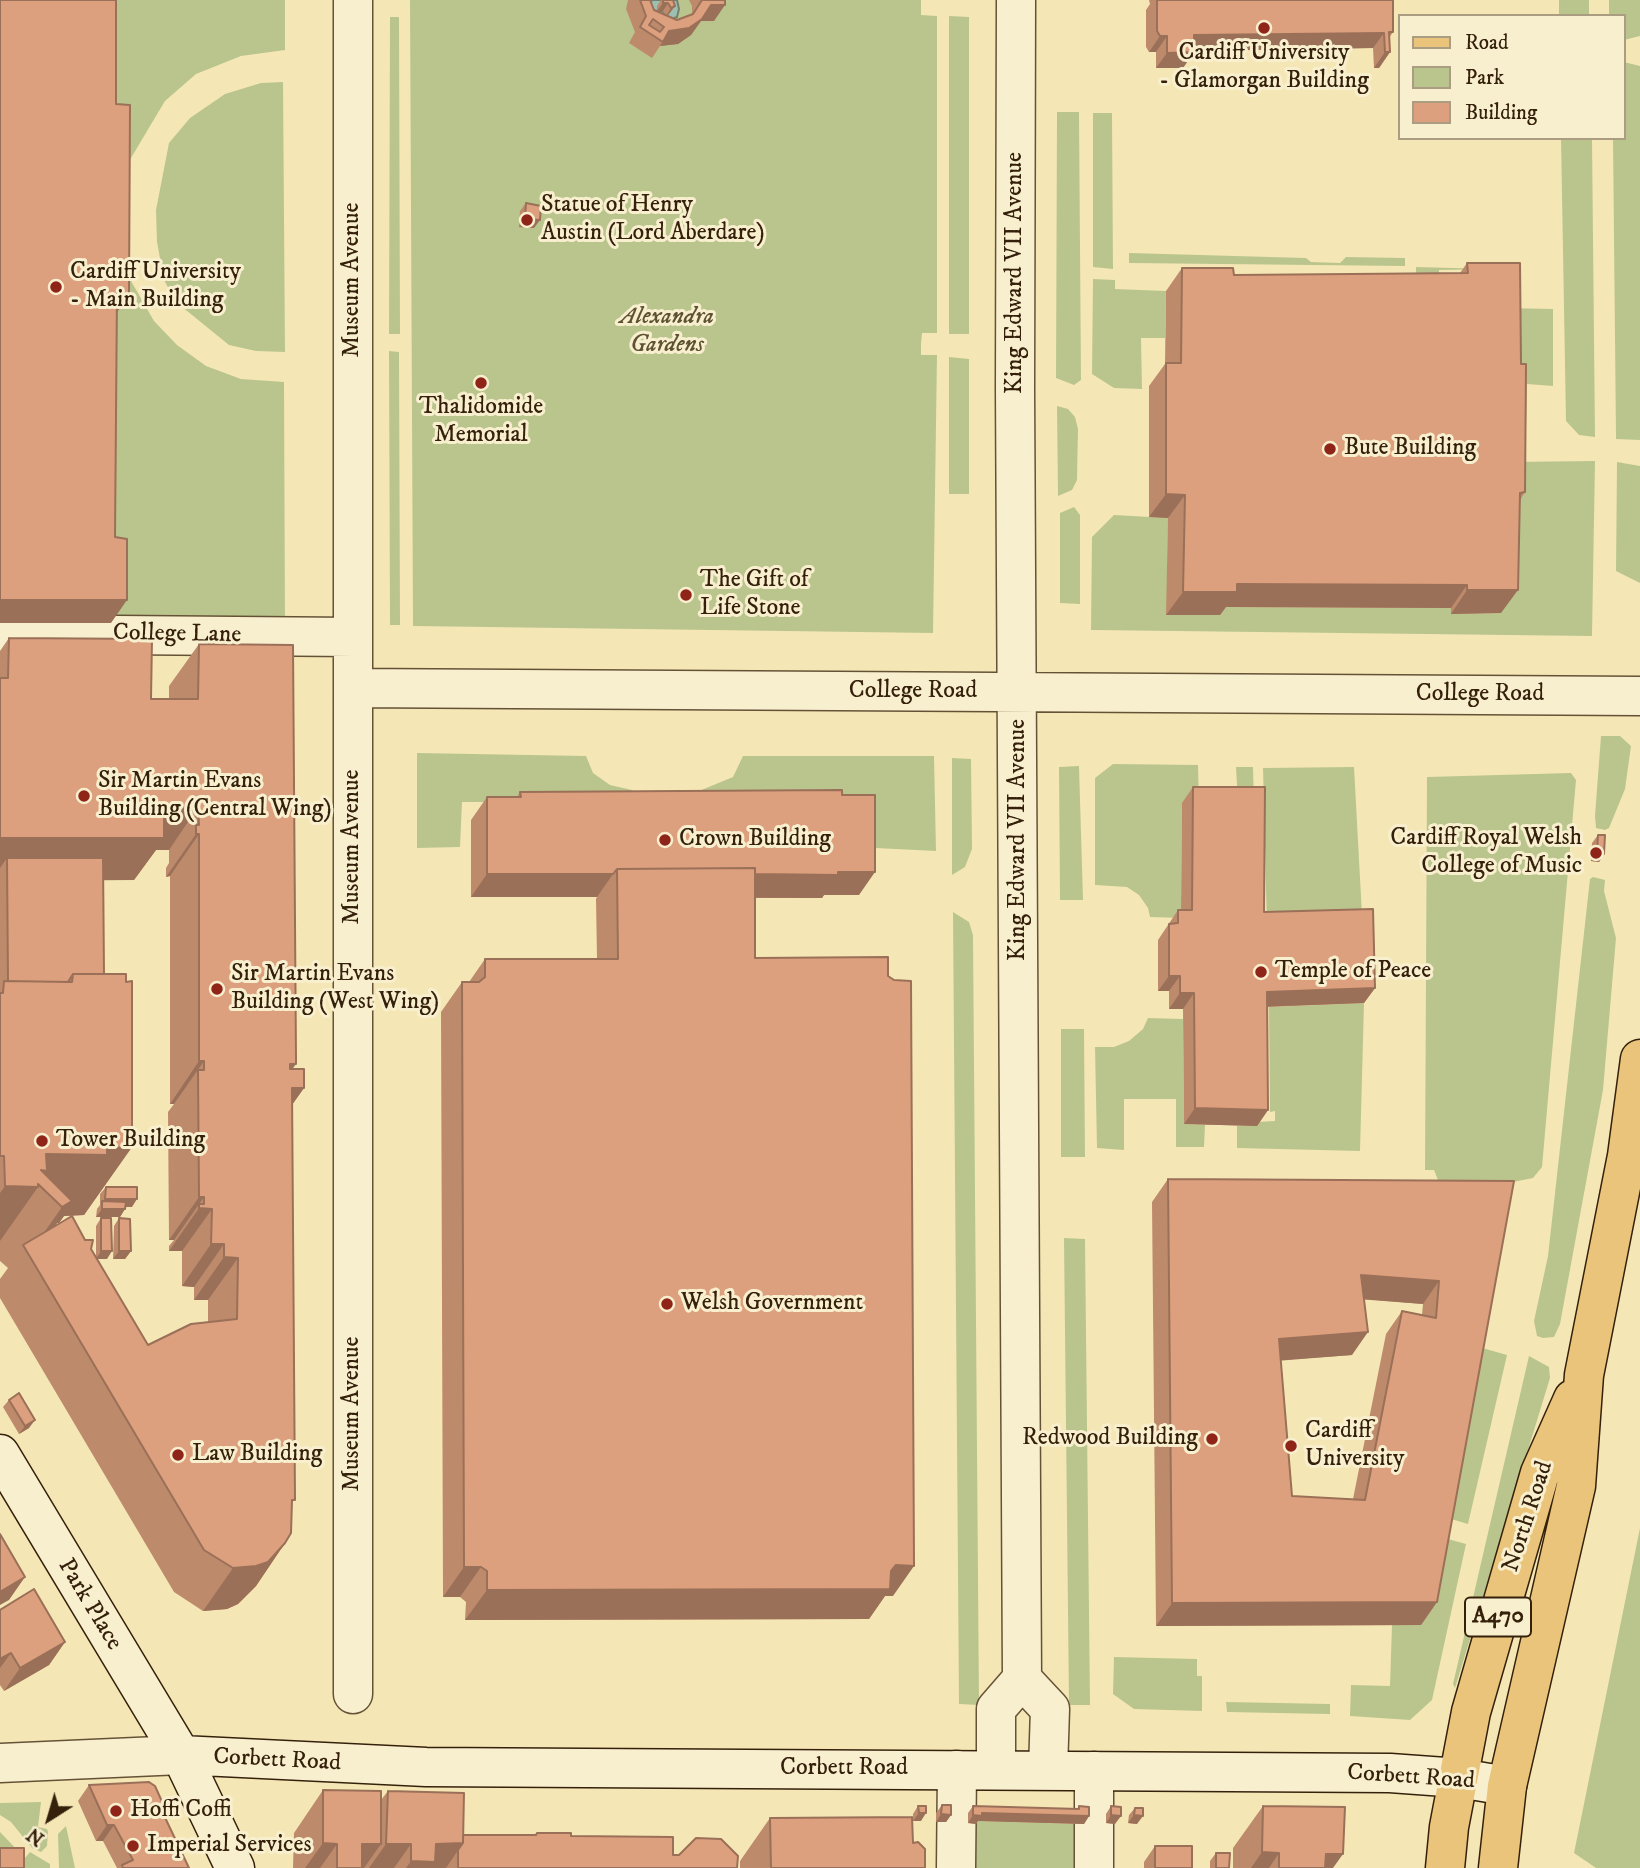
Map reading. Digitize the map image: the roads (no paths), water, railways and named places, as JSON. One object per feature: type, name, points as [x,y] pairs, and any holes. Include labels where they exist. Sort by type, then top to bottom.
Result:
[{"type":"main road","name":"North Road","points":[[1498,1868],[1507,1786],[1576,1486],[1584,1375],[1625,1168],[1640,1059]]},
{"type":"main road","name":"North Road","points":[[1445,1868],[1449,1827],[1471,1712],[1540,1473],[1584,1375]]},
{"type":"street","name":"Museum Avenue","points":[[353,0],[353,1694]]},
{"type":"street","name":"King Edward VII Avenue","points":[[1016,0],[1015,388],[1019,692],[1022,1679]]},
{"type":"street","name":"College Lane","points":[[0,634],[353,637]]},
{"type":"street","name":"College Road","points":[[353,688],[1640,696]]},
{"type":"street","name":"Park Place","points":[[0,1454],[181,1755],[235,1868]]},
{"type":"street","points":[[996,1770],[996,1709],[1022,1679],[1050,1709],[1048,1770]]},
{"type":"street","name":"Corbett Road","points":[[0,1763],[181,1755],[426,1768],[1390,1773],[1459,1778],[1507,1786]]},
{"type":"street","points":[[956,1868],[957,1770]]},
{"type":"street","points":[[1094,1771],[1094,1868]]},
{"type":"place","name":"Cardiff University - Glamorgan Building","points":[[1264,28]]},
{"type":"place","name":"Statue of Henry Austin (Lord Aberdare)","points":[[527,220]]},
{"type":"place","name":"Cardiff University - Main Building","points":[[56,287]]},
{"type":"place","name":"Thalidomide Memorial","points":[[481,383]]},
{"type":"place","name":"Bute Building","points":[[1330,449]]},
{"type":"place","name":"The Gift of Life Stone","points":[[686,595]]},
{"type":"place","name":"Sir Martin Evans Building (Central Wing)","points":[[84,796]]},
{"type":"place","name":"Crown Building","points":[[665,840]]},
{"type":"place","name":"Cardiff Royal Welsh College of Music","points":[[1596,853]]},
{"type":"place","name":"Temple of Peace","points":[[1261,972]]},
{"type":"place","name":"Sir Martin Evans Building (West Wing)","points":[[217,989]]},
{"type":"place","name":"Tower Building","points":[[42,1141]]},
{"type":"place","name":"Welsh Government","points":[[667,1304]]},
{"type":"place","name":"Redwood Building","points":[[1212,1439]]},
{"type":"place","name":"Cardiff University","points":[[1291,1446]]},
{"type":"place","name":"Law Building","points":[[178,1455]]},
{"type":"place","name":"Hoffi Coffi","points":[[116,1811]]},
{"type":"place","name":"Imperial Services","points":[[133,1846]]},
{"type":"park label","name":"Alexandra Gardens","points":[[667,332]]}]
